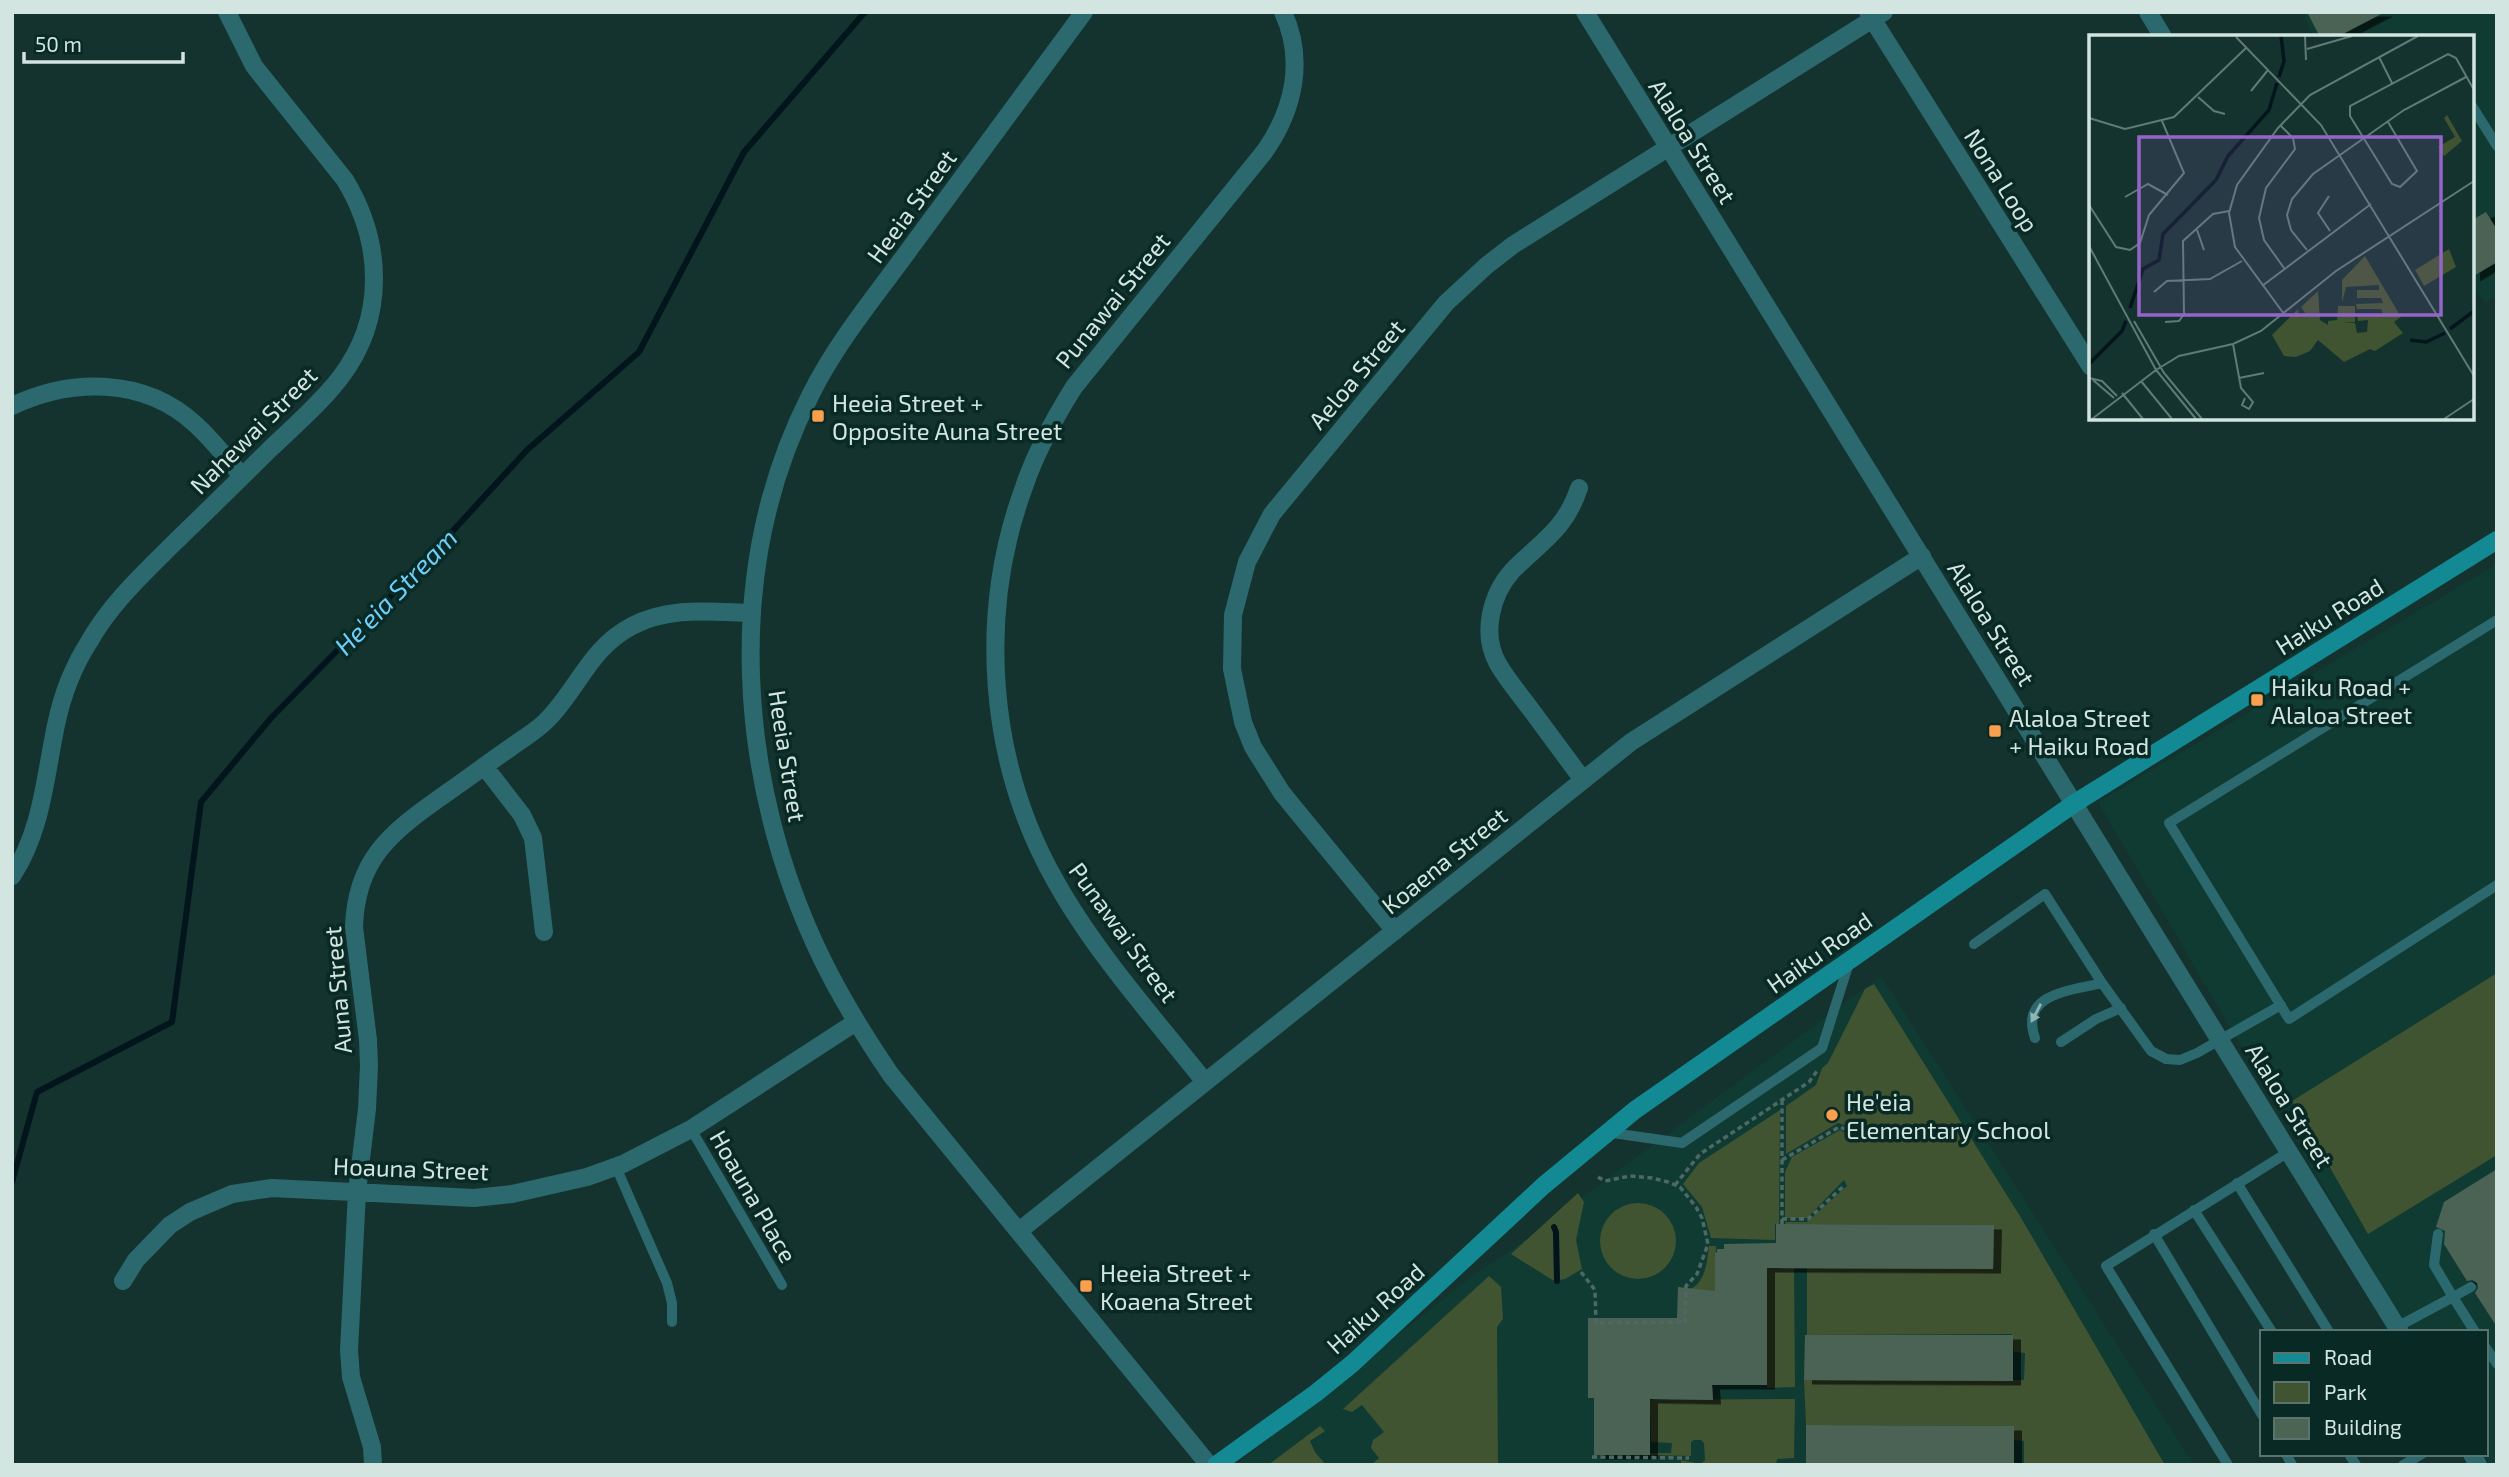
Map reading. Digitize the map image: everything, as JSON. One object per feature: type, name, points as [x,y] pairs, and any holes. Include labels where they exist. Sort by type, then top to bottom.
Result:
[{"type":"main road","name":"Haiku Road","points":[[1216,1465],[1353,1363],[1543,1185],[1606,1132],[2075,803],[2497,540]]},
{"type":"street","name":"Nahewai Street","points":[[12,876],[30,845],[56,722],[68,686],[88,643],[119,598],[340,378],[362,339],[369,317],[374,273],[370,234],[355,197],[333,164],[254,66],[226,12]]},
{"type":"street","name":"Heeia Street","points":[[1084,12],[846,336],[811,394],[783,455],[757,557],[752,613],[754,718],[773,826],[802,914],[820,956],[856,1022],[891,1074],[1209,1465]]},
{"type":"street","name":"Punawai Street","points":[[1205,1082],[1075,914],[1038,849],[1013,779],[1004,743],[995,669],[996,620],[1002,570],[1012,522],[1038,452],[1054,419],[1074,387],[1265,150],[1286,115],[1292,95],[1295,54],[1283,12]]},
{"type":"street","name":"Alaloa Street","points":[[1585,12],[2398,1329]]},
{"type":"street","points":[[2148,12],[2162,35]]},
{"type":"street","name":"Aeloa Street","points":[[1395,931],[1266,771],[1248,734],[1236,696],[1231,642],[1236,602],[1247,562],[1272,514],[1446,303],[1465,284],[1513,245],[1875,15]]},
{"type":"street","name":"Nona Loop","points":[[1875,15],[2089,364]]},
{"type":"street","points":[[12,406],[34,396],[77,386],[122,388],[142,393],[161,401],[195,424],[243,476]]},
{"type":"street","points":[[1579,488],[1558,530],[1507,578],[1494,600],[1490,638],[1497,663],[1583,780]]},
{"type":"street","name":"Koaena Street","points":[[1019,1231],[1631,742],[1922,556]]},
{"type":"street","name":"Auna Street","points":[[373,1465],[372,1447],[351,1377],[349,1350],[357,1192],[369,1066],[354,927],[357,895],[370,863],[391,834],[548,719],[601,649],[630,627],[668,613],[752,613]]},
{"type":"street","points":[[484,766],[523,815],[533,838],[544,932]]},
{"type":"street","name":"Hoauna Street","points":[[123,1281],[136,1260],[161,1234],[190,1212],[232,1194],[272,1188],[474,1198],[550,1187],[616,1167],[691,1129],[856,1022]]},
{"type":"lane","points":[[2474,109],[2497,146]]},
{"type":"lane","points":[[2497,620],[2169,822],[2289,1019],[2497,885]]},
{"type":"lane","points":[[1973,944],[2045,894],[2102,983],[2151,1051],[2166,1059],[2180,1060],[2222,1041],[2281,1005]]},
{"type":"lane","points":[[1606,1132],[1682,1143],[1822,1048],[1849,961]]},
{"type":"lane","points":[[2035,1038],[2031,1024],[2035,1009],[2050,995],[2102,983]]},
{"type":"lane","points":[[2061,1042],[2096,1019],[2121,1008]]},
{"type":"lane","name":"Hoauna Place","points":[[691,1129],[782,1285]]},
{"type":"lane","points":[[2228,1465],[2106,1266],[2290,1151]]},
{"type":"lane","points":[[616,1167],[667,1283],[672,1303],[672,1322]]},
{"type":"lane","points":[[2237,1183],[2328,1330]]},
{"type":"lane","points":[[2194,1210],[2271,1330]]},
{"type":"lane","points":[[2154,1234],[2260,1412]]},
{"type":"lane","points":[[2438,1234],[2434,1265],[2474,1330]]},
{"type":"lane","points":[[2398,1329],[2471,1287]]},
{"type":"lane","points":[[2490,1348],[2497,1364]]},
{"type":"path","points":[[1782,1100],[1782,1222],[1808,1219],[1845,1185]]},
{"type":"path","points":[[1782,1160],[1839,1126],[1845,1129]]},
{"type":"path","points":[[1581,1272],[1595,1290],[1596,1323],[1685,1322],[1686,1286],[1697,1274],[1708,1244],[1702,1218],[1680,1187],[1652,1178],[1630,1176],[1605,1181],[1596,1176]]},
{"type":"path","points":[[1592,1457],[1689,1458]]},
{"type":"path","points":[[1678,1465],[1679,1458]]},
{"type":"shaded area","points":[[2302,12],[2497,12],[2497,296],[2485,303],[2474,287],[2474,35],[2313,35]]},
{"type":"shaded area","points":[[2497,564],[2497,1465],[2490,1465],[2484,1456],[2488,1456],[2488,1330],[2408,1330],[2098,802]]},
{"type":"shaded area","name":"He'eia Elementary School","points":[[1881,976],[2194,1465],[1236,1465],[1476,1273],[1506,1254]]},
{"type":"green space","points":[[2497,973],[2497,1155],[2368,1234],[2292,1101]]},
{"type":"green space","points":[[1874,984],[2020,1216],[2165,1465],[2024,1465],[2024,1441],[2014,1440],[2014,1426],[1806,1425],[1804,1380],[2024,1380],[2025,1353],[2014,1352],[2012,1334],[1807,1335],[1807,1268],[1993,1268],[1994,1225],[1785,1224],[1807,1222],[1847,1186],[1844,1180],[1807,1218],[1785,1218],[1785,1172],[1792,1157],[1840,1130],[1846,1133],[1847,1126],[1838,1123],[1786,1154],[1786,1106],[1816,1085],[1822,1068],[1828,1063],[1865,989]]},
{"type":"green space","points":[[1780,1110],[1779,1224],[1775,1224],[1775,1240],[1711,1238],[1702,1207],[1683,1184],[1699,1163]]},
{"type":"green space","points":[[1578,1193],[1584,1202],[1576,1240],[1582,1269],[1565,1279],[1554,1281],[1511,1254]]},
{"type":"green space","points":[[1631,1203],[1645,1203],[1659,1209],[1670,1220],[1676,1241],[1673,1256],[1665,1268],[1645,1279],[1631,1279],[1617,1273],[1606,1262],[1600,1248],[1600,1234],[1606,1220],[1617,1209]]},
{"type":"green space","points":[[1709,1246],[1716,1246],[1714,1382],[1691,1289],[1703,1276]]},
{"type":"green space","points":[[1766,1250],[1794,1268],[1795,1387],[1767,1388]]},
{"type":"green space","points":[[1489,1276],[1501,1287],[1503,1319],[1497,1327],[1498,1465],[1371,1465],[1379,1458],[1371,1448],[1373,1440],[1384,1432],[1362,1405],[1352,1412],[1343,1409]]},
{"type":"green space","points":[[1795,1399],[1794,1458],[1777,1459],[1776,1465],[1681,1465],[1681,1460],[1701,1464],[1705,1460],[1704,1443],[1701,1440],[1691,1442],[1691,1456],[1650,1455],[1671,1453],[1672,1443],[1651,1442],[1650,1400]]},
{"type":"green space","points":[[1320,1426],[1325,1431],[1310,1441],[1326,1465],[1268,1465]]},
{"type":"building","points":[[2307,12],[2385,12],[2341,35],[2319,35]]},
{"type":"building","points":[[2486,212],[2497,230],[2497,262],[2474,276],[2474,219]]},
{"type":"building","points":[[2497,1169],[2497,1327],[2475,1293],[2477,1283],[2467,1281],[2444,1244],[2445,1231],[2436,1227],[2444,1202]]},
{"type":"building","points":[[1776,1224],[1994,1225],[1993,1269],[1767,1268],[1767,1385],[1712,1385],[1713,1400],[1650,1399],[1650,1455],[1594,1455],[1594,1398],[1588,1398],[1588,1318],[1677,1318],[1678,1287],[1715,1291],[1717,1249],[1724,1249],[1724,1244],[1776,1243]]},
{"type":"building","points":[[1805,1335],[2013,1335],[2013,1381],[1804,1380]]},
{"type":"building","points":[[1806,1425],[2014,1426],[2014,1465],[1806,1465]]},
{"type":"waterway","name":"He'eia Stream","points":[[12,1182],[37,1092],[172,1022],[201,802],[271,718],[428,558],[527,450],[639,352],[744,152],[865,12]]},
{"type":"waterway","points":[[1554,1227],[1557,1281]]},
{"type":"place","name":"Heeia Street + Opposite Auna Street","points":[[818,416]]},
{"type":"place","name":"Haiku Road + Alaloa Street","points":[[2257,700]]},
{"type":"place","name":"Alaloa Street + Haiku Road","points":[[1995,731]]},
{"type":"place","name":"He'eia Elementary School","points":[[1832,1115]]},
{"type":"place","name":"Heeia Street + Koaena Street","points":[[1086,1286]]}]
